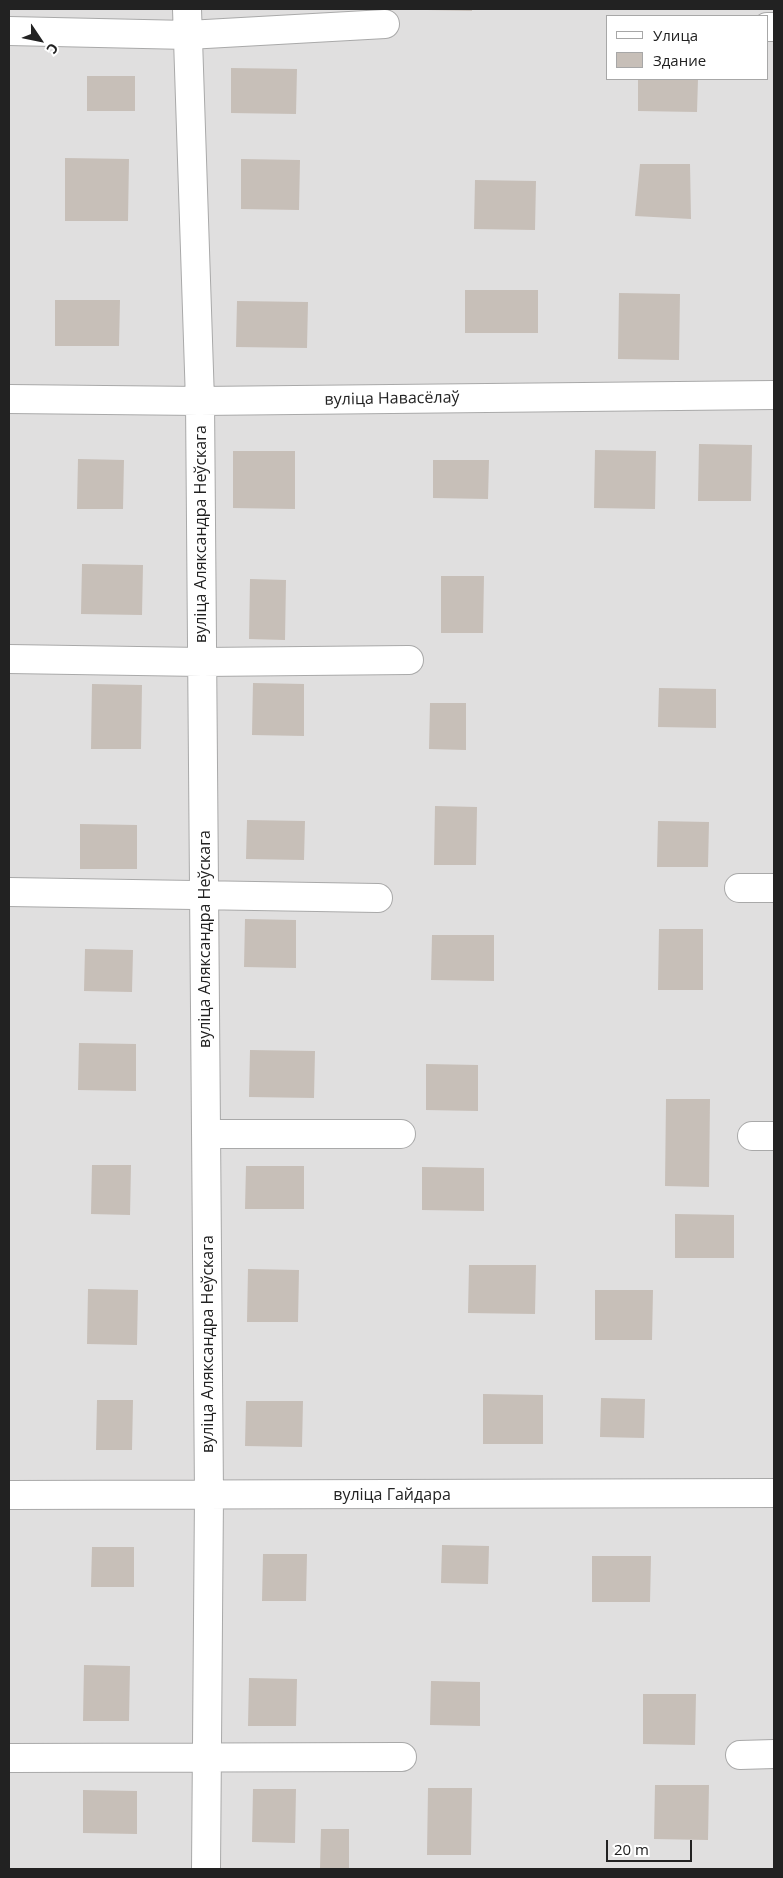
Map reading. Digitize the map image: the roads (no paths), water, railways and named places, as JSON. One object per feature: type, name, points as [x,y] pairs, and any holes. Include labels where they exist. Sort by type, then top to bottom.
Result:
[{"type":"street","points":[[9,30],[187,22],[385,24]]},
{"type":"street","name":"вуліца Аляксандра Неўскага","points":[[187,22],[200,401],[209,1495],[206,1869]]},
{"type":"street","name":"вуліца Навасёлаў","points":[[9,399],[200,401],[774,395]]},
{"type":"street","points":[[9,659],[202,662],[409,660]]},
{"type":"street","points":[[739,888],[774,888]]},
{"type":"street","points":[[9,892],[378,898]]},
{"type":"street","points":[[206,1134],[401,1134]]},
{"type":"street","name":"вуліца Гайдара","points":[[9,1495],[774,1493]]},
{"type":"street","points":[[740,1755],[774,1754]]},
{"type":"street","points":[[9,1758],[402,1757]]}]
